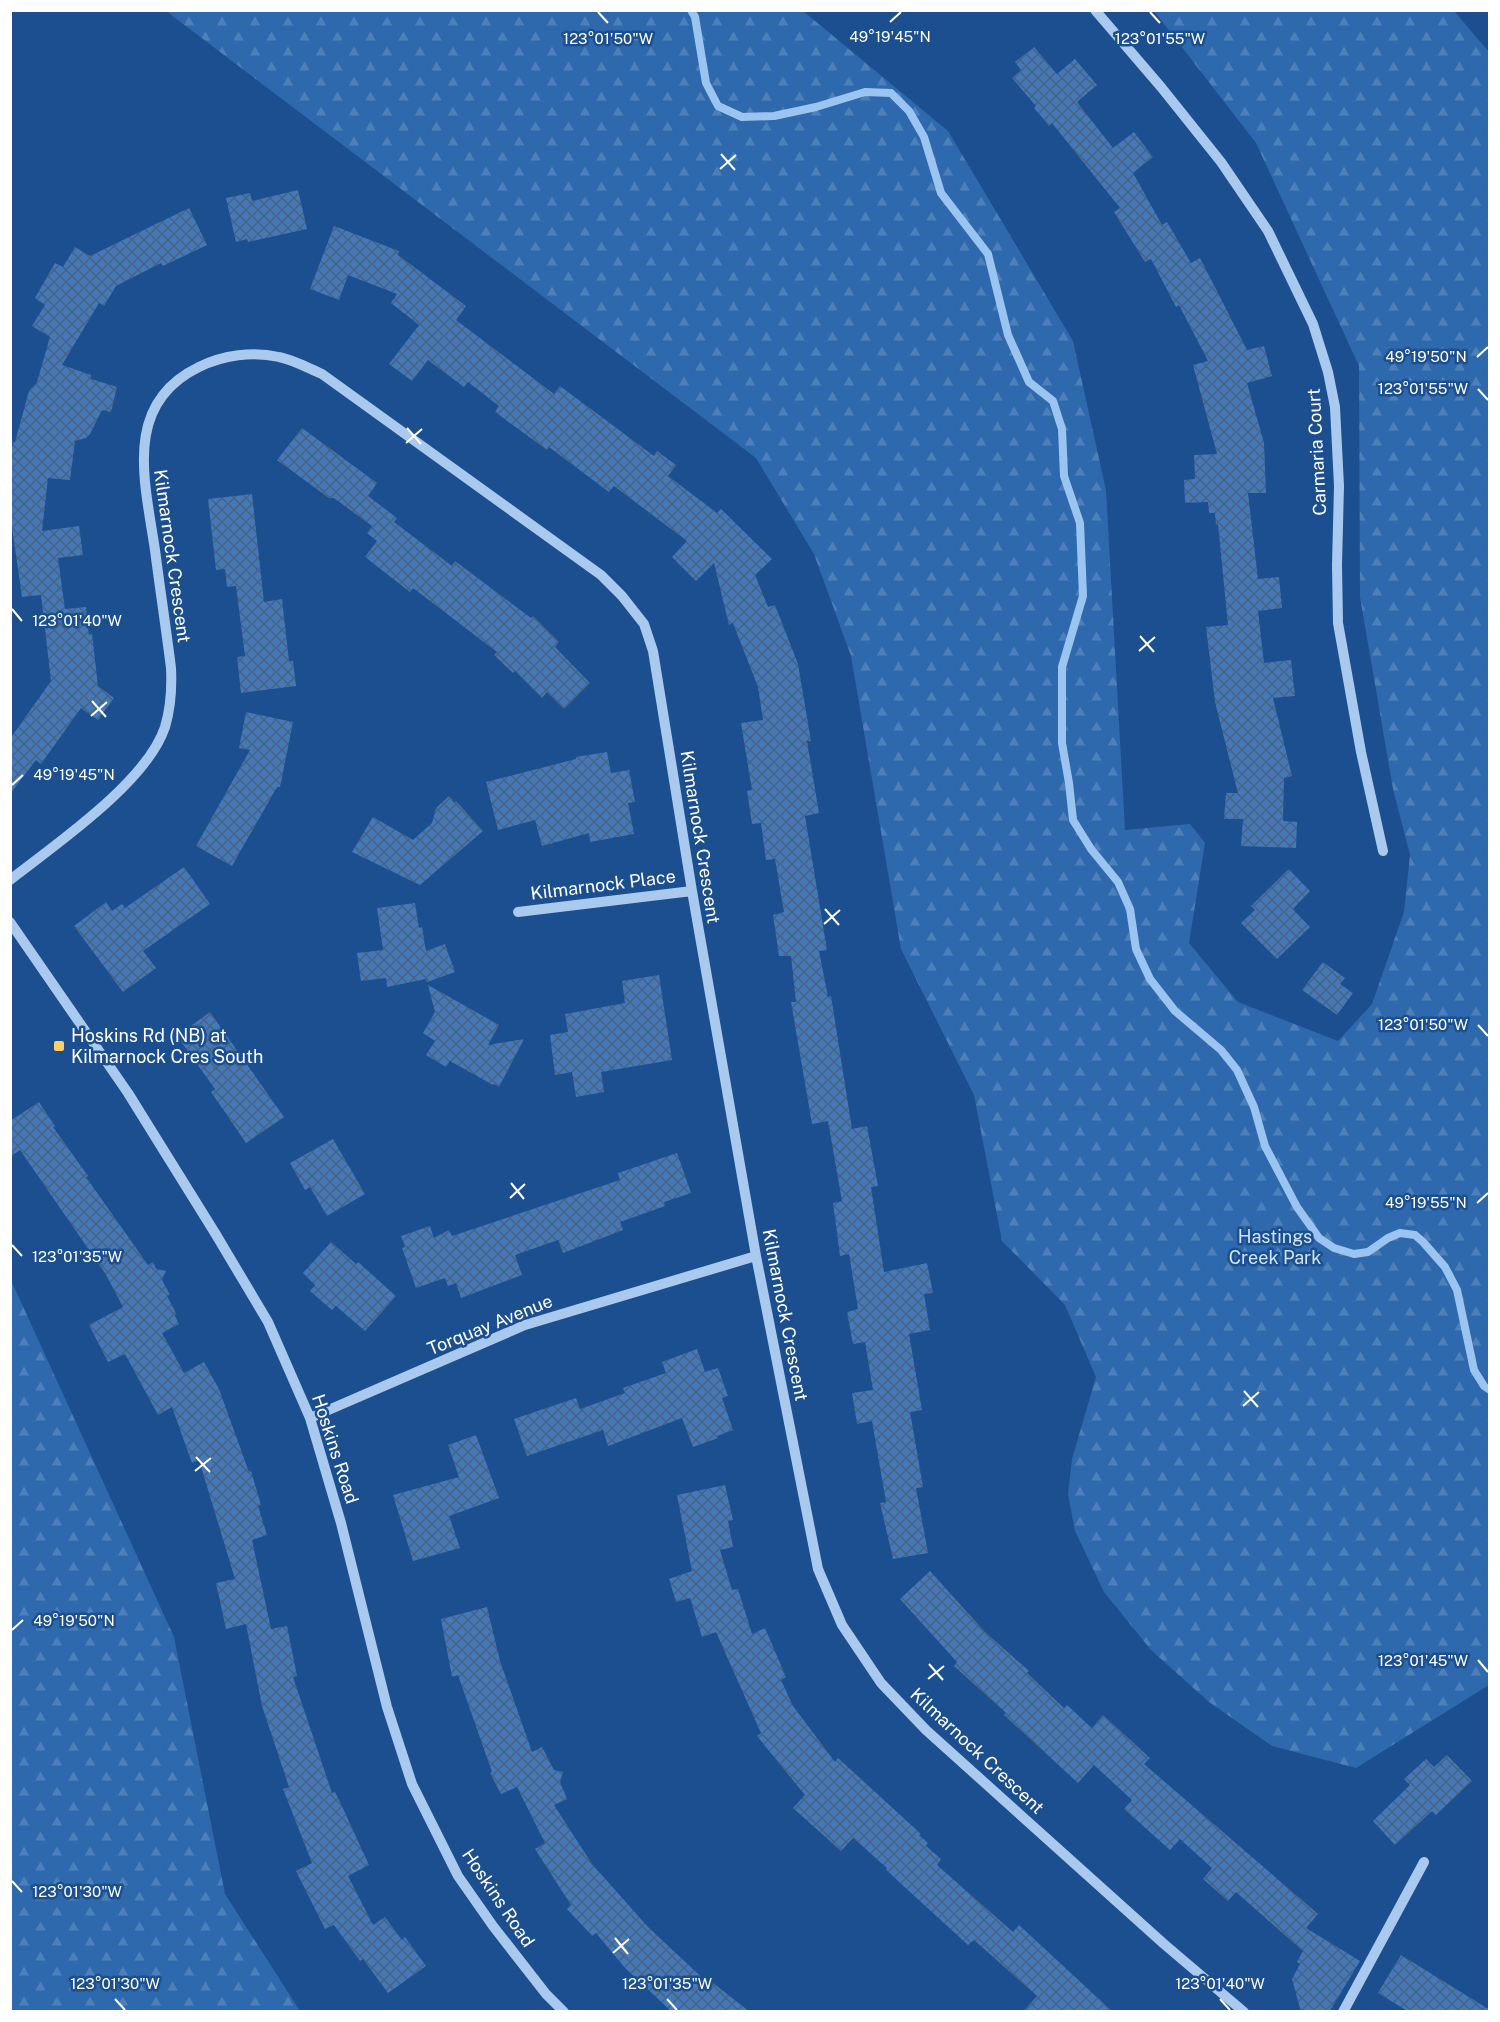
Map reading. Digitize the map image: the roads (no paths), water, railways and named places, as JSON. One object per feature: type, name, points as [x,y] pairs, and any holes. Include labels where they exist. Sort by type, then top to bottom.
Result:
[{"type":"street","name":"Carmaria Court","points":[[1095,10],[1221,162],[1268,231],[1313,324],[1328,372],[1335,407],[1339,486],[1338,623],[1361,752],[1383,851]]},
{"type":"street","name":"Kilmarnock Crescent","points":[[10,880],[99,810],[148,760],[165,728],[172,692],[171,668],[142,466],[146,432],[154,408],[166,389],[181,376],[213,360],[244,354],[279,357],[322,374],[601,575],[622,596],[644,624],[653,651],[692,891],[756,1256],[818,1569],[842,1625],[881,1683],[926,1730],[1164,1944],[1244,2012]]},
{"type":"street","name":"Kilmarnock Place","points":[[518,912],[692,891]]},
{"type":"street","name":"Hoskins Road","points":[[10,922],[128,1093],[216,1233],[268,1323],[310,1418],[341,1523],[387,1707],[412,1784],[458,1876],[506,1943],[546,1994],[564,2012]]},
{"type":"street","name":"Torquay Avenue","points":[[310,1418],[525,1325],[756,1256]]},
{"type":"street","points":[[1343,2012],[1424,1862]]},
{"type":"waterway","points":[[691,10],[695,17],[706,83],[718,106],[742,117],[774,116],[816,107],[865,92],[891,93],[909,111],[924,137],[941,193],[988,254],[1008,335],[1029,382],[1053,401],[1062,429],[1064,476],[1080,523],[1083,596],[1062,667],[1062,743],[1073,820],[1091,849],[1118,882],[1130,909],[1136,949],[1150,979],[1175,1011],[1221,1050],[1237,1070],[1254,1107],[1265,1146],[1297,1207],[1319,1238],[1334,1248],[1354,1254],[1368,1252],[1388,1238],[1400,1233],[1415,1235],[1423,1242],[1445,1267],[1457,1290],[1474,1370],[1484,1386],[1490,1390]]},
{"type":"place","name":"Hoskins Rd (NB) at Kilmarnock Cres South","points":[[59,1046]]},
{"type":"park label","name":"Hastings Creek Park","points":[[1275,1247]]}]
